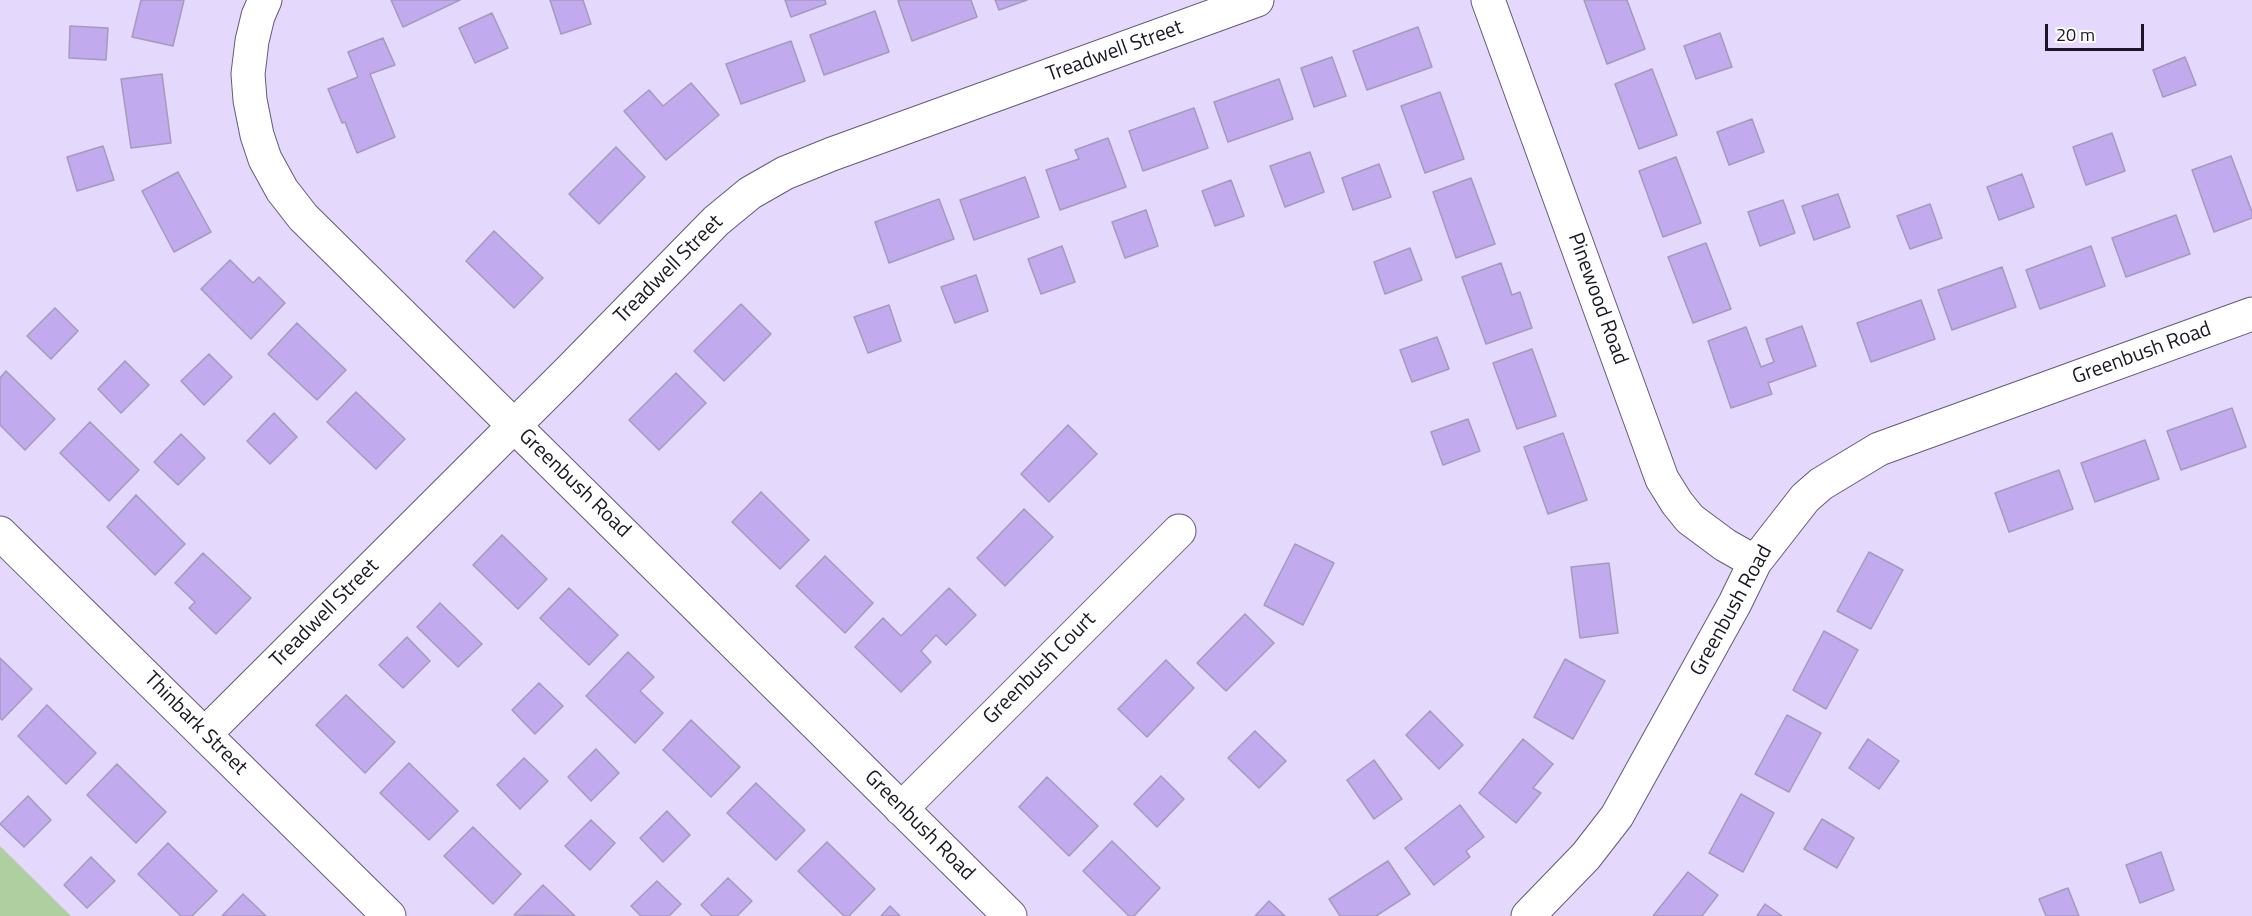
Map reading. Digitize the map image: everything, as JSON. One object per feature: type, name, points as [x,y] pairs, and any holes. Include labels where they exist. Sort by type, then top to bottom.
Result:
[{"type":"street","name":"Greenbush Road","points":[[265,0],[258,16],[252,41],[248,74],[250,100],[262,151],[282,190],[303,218],[1010,916]]},
{"type":"street","name":"Treadwell Street","points":[[205,734],[716,221],[750,193],[785,173],[832,154],[1257,0]]},
{"type":"street","name":"Pinewood Road","points":[[1488,0],[1662,479],[1690,519],[1725,545],[1755,562]]},
{"type":"street","name":"Greenbush Road","points":[[1528,916],[1586,856],[1617,816],[1730,614],[1755,562],[1805,498],[1842,470],[1879,449],[2252,314]]},
{"type":"street","name":"Greenbush Court","points":[[901,808],[1179,531]]},
{"type":"street","name":"Thinbark Street","points":[[0,533],[389,916]]},
{"type":"green space","points":[[0,846],[71,916],[0,916]]},
{"type":"building","points":[[141,0],[184,0],[173,46],[132,37]]},
{"type":"building","points":[[391,0],[460,0],[403,27]]},
{"type":"building","points":[[550,0],[583,0],[591,24],[561,34]]},
{"type":"building","points":[[785,0],[825,0],[826,4],[791,17]]},
{"type":"building","points":[[971,0],[977,17],[912,41],[898,1]]},
{"type":"building","points":[[995,0],[1027,0],[999,10]]},
{"type":"building","points":[[1584,0],[1627,0],[1645,49],[1607,64]]},
{"type":"building","points":[[875,11],[889,52],[824,75],[810,35]]},
{"type":"building","points":[[492,13],[508,48],[475,63],[459,28]]},
{"type":"building","points":[[70,26],[108,28],[106,60],[69,58]]},
{"type":"building","points":[[1418,27],[1432,67],[1367,90],[1353,51]]},
{"type":"building","points":[[1720,33],[1732,67],[1696,79],[1684,46]]},
{"type":"building","points":[[383,38],[395,65],[370,74],[395,137],[357,153],[345,122],[342,123],[328,89],[358,77],[348,52]]},
{"type":"building","points":[[791,41],[805,81],[741,104],[726,64]]},
{"type":"building","points":[[1332,57],[1346,96],[1314,107],[1301,68]]},
{"type":"building","points":[[2185,57],[2196,85],[2163,97],[2153,70]]},
{"type":"building","points":[[1652,69],[1677,135],[1639,149],[1615,84]]},
{"type":"building","points":[[162,74],[171,143],[131,148],[121,79]]},
{"type":"building","points":[[1279,79],[1293,119],[1228,142],[1214,102]]},
{"type":"building","points":[[691,83],[719,115],[666,160],[624,111],[649,90],[663,106]]},
{"type":"building","points":[[1440,92],[1464,159],[1425,173],[1401,106]]},
{"type":"building","points":[[1194,108],[1208,148],[1143,171],[1129,131]]},
{"type":"building","points":[[1752,119],[1764,152],[1729,165],[1717,132]]},
{"type":"building","points":[[2112,133],[2125,171],[2086,185],[2073,147]]},
{"type":"building","points":[[1108,138],[1126,187],[1060,210],[1046,170],[1079,159],[1075,150]]},
{"type":"building","points":[[103,146],[114,180],[77,191],[67,157]]},
{"type":"building","points":[[616,147],[645,177],[599,224],[569,194]]},
{"type":"building","points":[[1310,152],[1324,192],[1285,207],[1270,166]]},
{"type":"building","points":[[2231,156],[2252,212],[2252,218],[2214,232],[2192,170]]},
{"type":"building","points":[[1676,157],[1701,223],[1663,237],[1639,171]]},
{"type":"building","points":[[1379,164],[1391,197],[1353,210],[1342,178]]},
{"type":"building","points":[[178,172],[211,232],[174,252],[142,191]]},
{"type":"building","points":[[2022,174],[2034,207],[1999,220],[1987,187]]},
{"type":"building","points":[[1025,177],[1039,217],[974,240],[960,200]]},
{"type":"building","points":[[1471,178],[1495,244],[1456,258],[1433,192]]},
{"type":"building","points":[[1231,180],[1244,216],[1215,226],[1202,191]]},
{"type":"building","points":[[1838,194],[1850,227],[1814,240],[1802,206]]},
{"type":"building","points":[[939,199],[954,239],[889,263],[875,222]]},
{"type":"building","points":[[1783,200],[1795,233],[1760,246],[1748,212]]},
{"type":"building","points":[[1930,204],[1942,238],[1910,249],[1897,216]]},
{"type":"building","points":[[1146,210],[1158,246],[1125,258],[1112,222]]},
{"type":"building","points":[[2176,215],[2190,254],[2126,277],[2112,238]]},
{"type":"building","points":[[494,231],[543,278],[514,308],[466,261]]},
{"type":"building","points":[[1706,243],[1731,309],[1693,323],[1668,257]]},
{"type":"building","points":[[1062,246],[1075,282],[1041,294],[1028,259]]},
{"type":"building","points":[[2091,246],[2105,286],[2040,309],[2026,270]]},
{"type":"building","points":[[1410,248],[1422,280],[1385,294],[1374,262]]},
{"type":"building","points":[[230,260],[253,283],[259,277],[285,303],[251,339],[201,289]]},
{"type":"building","points":[[1501,263],[1512,295],[1520,292],[1532,328],[1486,344],[1462,277]]},
{"type":"building","points":[[2002,267],[2016,307],[1952,330],[1938,290]]},
{"type":"building","points":[[976,275],[988,311],[955,323],[941,287]]},
{"type":"building","points":[[1921,300],[1935,339],[1871,362],[1857,323]]},
{"type":"building","points":[[741,304],[771,334],[724,381],[694,351]]},
{"type":"building","points":[[889,305],[901,341],[868,353],[854,317]]},
{"type":"building","points":[[55,308],[78,331],[51,359],[27,336]]},
{"type":"building","points":[[297,323],[346,370],[317,400],[268,354]]},
{"type":"building","points":[[1802,326],[1816,366],[1768,383],[1772,394],[1731,408],[1708,341],[1746,327],[1761,367],[1774,362],[1766,339]]},
{"type":"building","points":[[1437,337],[1449,369],[1412,382],[1400,350]]},
{"type":"building","points":[[1532,349],[1556,416],[1517,429],[1493,363]]},
{"type":"building","points":[[209,354],[232,377],[204,405],[181,381]]},
{"type":"building","points":[[125,361],[149,385],[121,413],[98,389]]},
{"type":"building","points":[[6,371],[55,419],[25,450],[0,425],[0,378]]},
{"type":"building","points":[[676,373],[706,403],[659,450],[629,420]]},
{"type":"building","points":[[356,392],[405,439],[376,469],[327,422]]},
{"type":"building","points":[[2232,408],[2246,447],[2181,470],[2167,431]]},
{"type":"building","points":[[274,413],[297,437],[270,464],[247,441]]},
{"type":"building","points":[[1468,419],[1480,451],[1443,465],[1431,432]]},
{"type":"building","points":[[90,422],[139,470],[109,501],[60,453]]},
{"type":"building","points":[[1068,425],[1097,454],[1049,502],[1021,474]]},
{"type":"building","points":[[1563,433],[1587,500],[1548,514],[1524,447]]},
{"type":"building","points":[[181,434],[205,458],[178,485],[154,462]]},
{"type":"building","points":[[2145,440],[2159,479],[2095,502],[2081,463]]},
{"type":"building","points":[[2059,470],[2073,509],[2009,532],[1995,493]]},
{"type":"building","points":[[761,492],[809,540],[780,569],[732,522]]},
{"type":"building","points":[[136,495],[185,544],[155,575],[107,527]]},
{"type":"building","points":[[1024,509],[1053,537],[1005,586],[977,558]]},
{"type":"building","points":[[502,535],[547,579],[518,609],[473,565]]},
{"type":"building","points":[[1295,544],[1334,563],[1303,625],[1264,605]]},
{"type":"building","points":[[1869,552],[1903,570],[1871,629],[1837,611]]},
{"type":"building","points":[[203,553],[251,598],[216,634],[189,608],[195,602],[175,583]]},
{"type":"building","points":[[825,556],[873,603],[845,633],[796,586]]},
{"type":"building","points":[[1609,563],[1618,633],[1580,638],[1571,567]]},
{"type":"building","points":[[569,588],[618,635],[589,665],[540,618]]},
{"type":"building","points":[[949,588],[976,615],[946,645],[936,635],[921,651],[931,662],[901,692],[855,647],[883,618],[901,636]]},
{"type":"building","points":[[440,603],[482,644],[458,667],[417,627]]},
{"type":"building","points":[[1245,614],[1274,643],[1226,691],[1197,663]]},
{"type":"building","points":[[1824,631],[1858,650],[1826,709],[1793,690]]},
{"type":"building","points":[[407,637],[430,661],[403,688],[379,665]]},
{"type":"building","points":[[628,652],[654,677],[640,691],[663,713],[635,743],[586,696]]},
{"type":"building","points":[[0,658],[32,689],[2,720],[0,718]]},
{"type":"building","points":[[1565,659],[1605,681],[1573,739],[1534,717]]},
{"type":"building","points":[[1166,660],[1194,688],[1147,737],[1118,709]]},
{"type":"building","points":[[539,683],[563,706],[535,734],[512,710]]},
{"type":"building","points":[[346,695],[395,742],[365,773],[316,725]]},
{"type":"building","points":[[47,705],[96,753],[66,784],[18,736]]},
{"type":"building","points":[[1430,711],[1463,745],[1439,769],[1406,735]]},
{"type":"building","points":[[1787,715],[1821,733],[1789,792],[1755,774]]},
{"type":"building","points":[[691,720],[740,767],[711,797],[663,750]]},
{"type":"building","points":[[1255,731],[1286,761],[1259,788],[1228,758]]},
{"type":"building","points":[[1523,739],[1553,764],[1533,788],[1541,793],[1516,823],[1479,793]]},
{"type":"building","points":[[1868,739],[1899,761],[1879,789],[1849,768]]},
{"type":"building","points":[[596,749],[619,773],[591,801],[568,777]]},
{"type":"building","points":[[524,758],[548,781],[520,809],[497,785]]},
{"type":"building","points":[[1374,760],[1402,799],[1374,819],[1347,780]]},
{"type":"building","points":[[409,763],[458,811],[429,840],[380,793]]},
{"type":"building","points":[[117,764],[166,812],[136,843],[87,795]]},
{"type":"building","points":[[1161,776],[1184,799],[1157,827],[1134,804]]},
{"type":"building","points":[[1047,777],[1098,826],[1069,856],[1019,807]]},
{"type":"building","points":[[756,783],[805,830],[776,860],[727,813]]},
{"type":"building","points":[[1741,794],[1774,813],[1743,872],[1709,853]]},
{"type":"building","points":[[28,796],[51,820],[24,847],[0,824]]},
{"type":"building","points":[[1460,805],[1484,837],[1466,851],[1470,857],[1434,885],[1405,848]]},
{"type":"building","points":[[667,811],[690,835],[663,862],[640,838]]},
{"type":"building","points":[[1822,819],[1854,838],[1837,868],[1804,849]]},
{"type":"building","points":[[591,820],[615,843],[590,870],[565,846]]},
{"type":"building","points":[[473,827],[521,874],[493,904],[444,856]]},
{"type":"building","points":[[1112,841],[1160,888],[1134,916],[1129,916],[1083,871]]},
{"type":"building","points":[[827,842],[875,889],[849,916],[844,916],[798,871]]},
{"type":"building","points":[[168,843],[217,891],[192,916],[181,916],[138,874]]},
{"type":"building","points":[[2161,852],[2174,890],[2140,903],[2126,865]]},
{"type":"building","points":[[91,857],[115,881],[87,908],[64,885]]},
{"type":"building","points":[[1388,861],[1410,894],[1376,916],[1340,916],[1329,899]]},
{"type":"building","points":[[1688,872],[1718,895],[1702,916],[1653,916]]},
{"type":"building","points":[[728,878],[752,901],[737,916],[712,916],[701,905]]},
{"type":"building","points":[[657,881],[681,904],[669,916],[641,916],[631,906]]},
{"type":"building","points":[[543,885],[575,916],[514,915]]},
{"type":"building","points":[[2068,888],[2079,916],[2046,916],[2039,899]]},
{"type":"building","points":[[243,894],[266,916],[222,916]]},
{"type":"building","points":[[1269,901],[1285,916],[1255,916]]},
{"type":"building","points":[[1765,904],[1782,916],[1757,916]]},
{"type":"building","points":[[890,906],[900,916],[881,916]]}]
